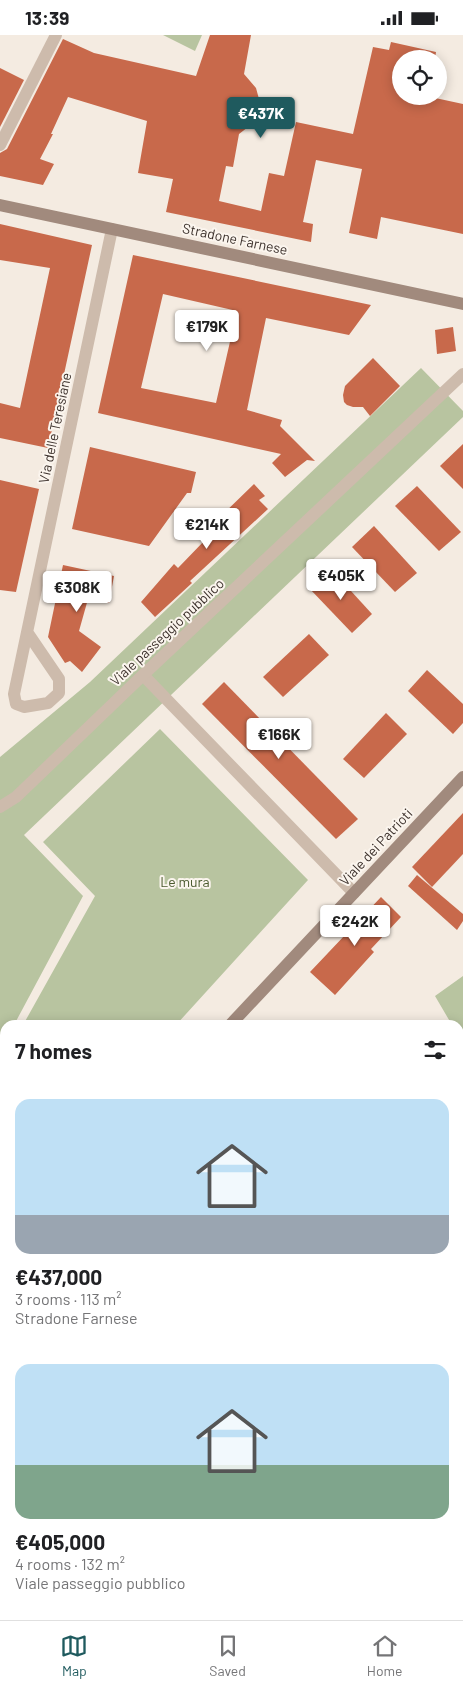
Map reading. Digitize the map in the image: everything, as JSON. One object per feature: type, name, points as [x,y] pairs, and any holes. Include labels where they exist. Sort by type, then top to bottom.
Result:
[{"type":"street","points":[[0,145],[56,35]]},
{"type":"street","name":"Stradone Farnese","points":[[0,205],[463,304]]},
{"type":"street","name":"Via delle Teresiane","points":[[27,632],[59,679],[59,693],[48,703],[24,707],[16,704],[14,693],[112,229]]},
{"type":"street","name":"Viale passeggio pubblico","points":[[0,807],[16,797],[463,374]]},
{"type":"street","points":[[143,675],[354,893]]},
{"type":"street","name":"Viale dei Patrioti","points":[[235,1020],[463,777]]},
{"type":"green space","points":[[163,35],[202,35],[195,51]]},
{"type":"green space","points":[[421,368],[463,411],[463,417],[24,835],[83,896],[17,1020],[0,1020],[0,757],[90,682]]},
{"type":"green space","name":"Le mura","points":[[160,729],[308,880],[181,1020],[26,1020],[95,896],[43,842]]},
{"type":"green space","points":[[463,976],[463,1020],[449,1020],[435,996]]},
{"type":"building","points":[[210,35],[251,35],[244,74],[256,88],[259,109],[252,124],[239,134],[233,167],[226,166],[219,201],[261,211],[269,173],[284,176],[296,122],[353,134],[373,47],[389,50],[391,42],[427,50],[392,50],[392,105],[447,105],[447,101],[463,104],[463,234],[381,217],[377,239],[349,233],[362,169],[316,160],[303,222],[313,224],[311,242],[166,212],[173,179],[138,173],[147,121],[68,97],[51,134],[53,134],[40,159],[54,164],[43,185],[0,176],[0,153],[7,149],[63,39],[94,53],[196,76]]},
{"type":"building","points":[[0,68],[24,80],[0,127]]},
{"type":"building","points":[[0,224],[92,245],[48,448],[0,438],[0,403],[20,408],[50,268],[0,260]]},
{"type":"building","points":[[133,255],[371,305],[349,335],[266,318],[247,410],[282,420],[280,426],[315,461],[307,460],[285,477],[272,463],[281,454],[98,413]],"holes":[[[163,294],[237,311],[216,403],[141,388]]]},
{"type":"building","points":[[453,327],[456,351],[437,354],[435,330]]},
{"type":"building","points":[[373,358],[400,386],[370,416],[363,407],[347,405],[344,402],[343,395],[345,386]]},
{"type":"building","points":[[463,444],[463,489],[440,466]]},
{"type":"building","points":[[90,447],[196,472],[191,493],[187,493],[149,546],[72,529]]},
{"type":"building","points":[[0,480],[39,489],[16,592],[0,590]]},
{"type":"building","points":[[254,484],[265,496],[259,500],[268,509],[190,581],[192,583],[155,617],[141,602],[174,564],[178,568],[206,539],[204,536],[220,521],[218,519]]},
{"type":"building","points":[[417,486],[461,532],[439,551],[395,506]]},
{"type":"building","points":[[374,526],[417,573],[395,592],[352,547]]},
{"type":"building","points":[[63,565],[114,576],[109,603],[88,599],[79,631],[101,647],[82,672],[70,661],[65,663],[48,637]]},
{"type":"building","points":[[330,568],[372,614],[352,633],[309,588]]},
{"type":"building","points":[[309,634],[329,655],[283,697],[263,677]]},
{"type":"building","points":[[427,670],[463,704],[463,723],[453,734],[408,691]]},
{"type":"building","points":[[224,682],[358,819],[336,839],[202,704]]},
{"type":"building","points":[[386,713],[407,734],[364,778],[343,759]]},
{"type":"building","points":[[463,813],[463,854],[432,887],[412,867]]},
{"type":"building","points":[[417,875],[463,914],[463,921],[457,930],[408,886]]},
{"type":"building","points":[[381,897],[401,917],[371,949],[374,952],[335,995],[310,972]]}]
